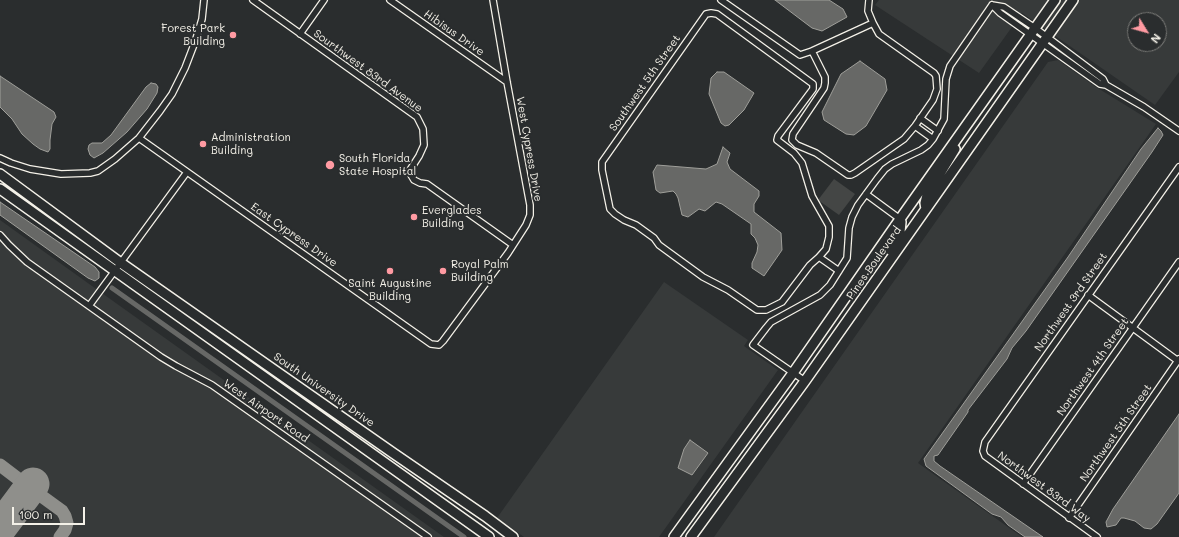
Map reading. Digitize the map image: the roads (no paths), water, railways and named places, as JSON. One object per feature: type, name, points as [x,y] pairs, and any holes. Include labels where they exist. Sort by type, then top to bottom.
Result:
[{"type":"main road","name":"Pines Boulevard","points":[[674,537],[793,373],[1055,0]]},
{"type":"main road","name":"Pines Boulevard","points":[[691,537],[805,381],[1073,0]]},
{"type":"main road","points":[[926,209],[925,203],[927,195],[948,163],[959,142],[961,133]]},
{"type":"main road","name":"South University Drive","points":[[0,174],[122,263],[513,537]]},
{"type":"main road","points":[[0,189],[489,537]]},
{"type":"main road","points":[[866,295],[866,288],[898,237],[901,227],[900,219]]},
{"type":"main road","points":[[716,502],[713,498],[713,494],[717,486],[740,455],[741,445]]},
{"type":"main road","points":[[702,522],[707,505],[707,501],[703,496]]},
{"type":"street","points":[[0,158],[30,169],[61,174],[84,173],[98,171],[104,168],[139,138],[160,112],[172,94],[185,68],[199,31],[204,0]]},
{"type":"street","name":"Sourthwest 83rd Avenue","points":[[252,0],[417,117],[423,128],[424,145],[410,170],[414,180],[427,184],[513,245]]},
{"type":"street","points":[[300,34],[324,0]]},
{"type":"street","name":"Hibisus Drive","points":[[390,0],[507,82]]},
{"type":"street","name":"West Cypress Drive","points":[[439,345],[513,245],[529,220],[530,205],[493,0]]},
{"type":"street","points":[[721,0],[796,53],[805,54],[873,22]]},
{"type":"street","points":[[812,51],[825,77],[824,88],[793,134],[792,140],[797,145],[810,149],[851,175],[908,136],[933,100],[937,89],[936,76],[934,73],[879,34],[868,10],[869,0]]},
{"type":"street","points":[[805,381],[753,345],[771,322],[820,295],[830,285],[847,258],[849,228],[852,217],[866,194],[885,169],[921,150],[933,139],[944,119],[946,79],[950,66],[992,5],[1004,7],[1033,32],[1100,84],[1106,84],[1144,107],[1179,131]]},
{"type":"street","name":"Southwest 5th Street","points":[[711,12],[716,14],[813,84],[813,89],[778,136],[777,140],[794,153],[802,163],[812,196],[829,226],[829,237],[826,249],[819,257],[810,265],[782,302],[766,310],[757,310],[728,290],[703,277],[659,245],[654,238],[636,225],[624,220],[610,209],[602,170],[602,162],[706,14],[711,12]]},
{"type":"street","points":[[920,118],[938,131]]},
{"type":"street","points":[[915,126],[933,139]]},
{"type":"street","name":"East Cypress Drive","points":[[139,138],[431,344],[439,345]]},
{"type":"street","name":"Northwest 3rd Street","points":[[983,451],[986,442],[1179,167]]},
{"type":"street","points":[[89,306],[122,263],[187,172]]},
{"type":"street","points":[[866,194],[900,219]]},
{"type":"street","name":"West Airport Road","points":[[0,235],[27,262],[89,306],[162,357],[217,388],[428,537]]},
{"type":"street","points":[[819,257],[839,271]]},
{"type":"street","name":"Northwest 4th Street","points":[[1023,484],[1179,262]]},
{"type":"street","points":[[1088,295],[1178,360]]},
{"type":"street","name":"Northwest 5th Street","points":[[1069,518],[1178,360]]},
{"type":"street","name":"Northwest 83rd Way","points":[[983,451],[985,456],[1097,537]]},
{"type":"waterway","points":[[112,288],[464,537]]},
{"type":"place","name":"Forest Park Building","points":[[233,35]]},
{"type":"place","name":"Administration Building","points":[[203,144]]},
{"type":"place","name":"South Florida State Hospital","points":[[330,165]]},
{"type":"place","name":"Everglades Building","points":[[414,217]]},
{"type":"place","name":"Saint Augustine Building","points":[[390,271]]},
{"type":"place","name":"Royal Palm Building","points":[[443,271]]}]
